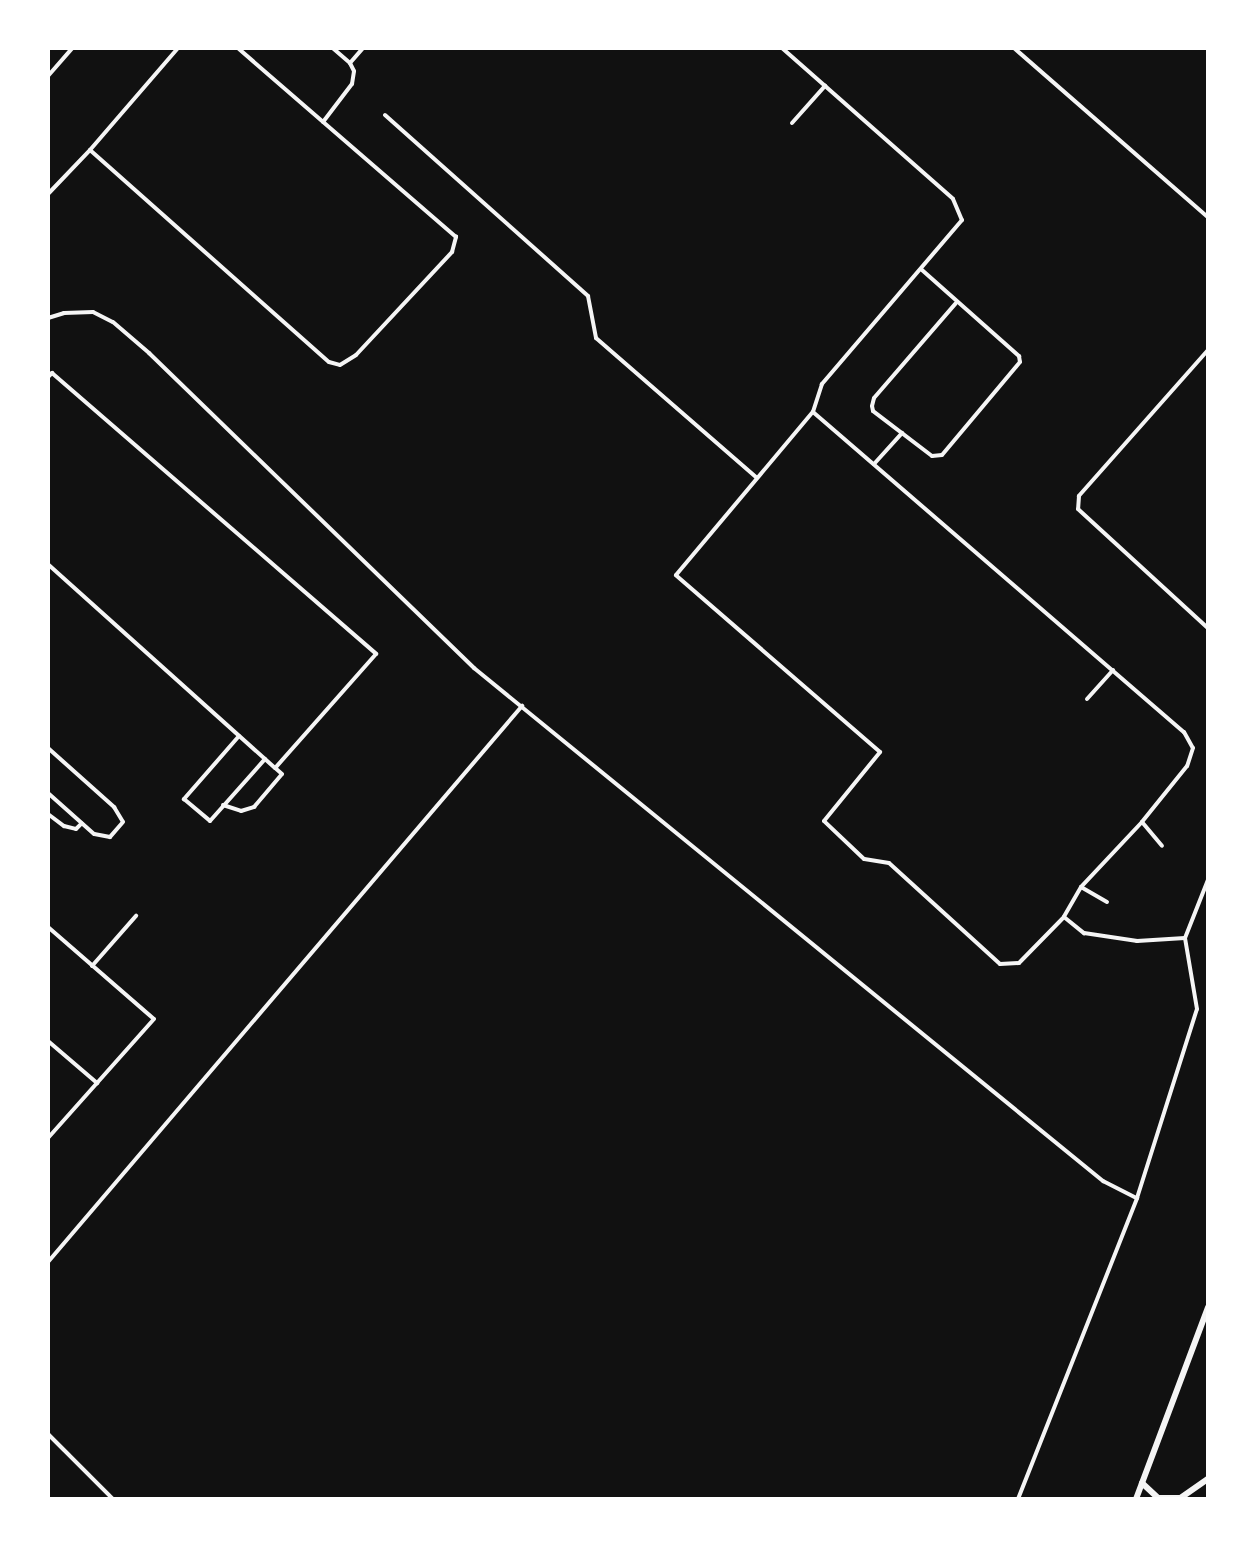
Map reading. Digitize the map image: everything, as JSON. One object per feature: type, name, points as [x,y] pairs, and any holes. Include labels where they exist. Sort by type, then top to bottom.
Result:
[{"type":"street","points":[[1136,1499],[1207,1311]]},
{"type":"street","points":[[1142,1483],[1158,1498],[1180,1498],[1208,1479]]},
{"type":"lane","points":[[48,76],[72,48]]},
{"type":"lane","points":[[48,194],[90,150],[178,48]]},
{"type":"lane","points":[[90,150],[329,362],[340,365],[356,354],[452,252],[456,237],[238,48]]},
{"type":"lane","points":[[323,122],[352,84],[354,71],[350,63],[333,48]]},
{"type":"lane","points":[[350,63],[363,48]]},
{"type":"lane","points":[[782,48],[953,199],[962,220],[922,270],[822,384],[813,412],[676,575],[880,752],[825,821],[864,859],[889,863],[1000,964],[1019,963],[1064,917],[1081,886],[1142,822],[1186,766],[1193,748],[1184,732],[813,412]]},
{"type":"lane","points":[[1014,48],[1208,217]]},
{"type":"lane","points":[[792,123],[825,86]]},
{"type":"lane","points":[[385,115],[588,296],[596,338],[757,478]]},
{"type":"lane","points":[[922,270],[956,303],[1019,356],[1018,367],[942,455],[932,456],[873,411],[874,398],[956,303]]},
{"type":"lane","points":[[48,318],[64,313],[93,312],[113,322],[149,352],[474,668],[1102,1181],[1137,1198]]},
{"type":"lane","points":[[1208,350],[1079,496],[1077,509],[1208,628]]},
{"type":"lane","points":[[48,377],[52,373],[376,654],[275,768]]},
{"type":"lane","points":[[874,464],[902,433]]},
{"type":"lane","points":[[48,564],[282,774],[254,807],[241,811],[223,805]]},
{"type":"lane","points":[[1087,699],[1113,670]]},
{"type":"lane","points":[[48,1262],[522,706]]},
{"type":"lane","points":[[239,736],[184,798],[197,810],[210,821],[265,759]]},
{"type":"lane","points":[[48,748],[114,807],[123,822],[110,837],[94,834],[48,793]]},
{"type":"lane","points":[[48,814],[64,826],[76,829],[82,823]]},
{"type":"lane","points":[[1142,822],[1161,846]]},
{"type":"lane","points":[[1018,1499],[1137,1198],[1197,1009],[1185,938],[1208,880]]},
{"type":"lane","points":[[1081,886],[1107,902]]},
{"type":"lane","points":[[92,966],[136,916]]},
{"type":"lane","points":[[1064,917],[1084,933],[1137,941],[1185,938]]},
{"type":"lane","points":[[48,927],[154,1019],[48,1138]]},
{"type":"lane","points":[[48,1041],[97,1083]]},
{"type":"lane","points":[[48,1434],[113,1499]]}]
